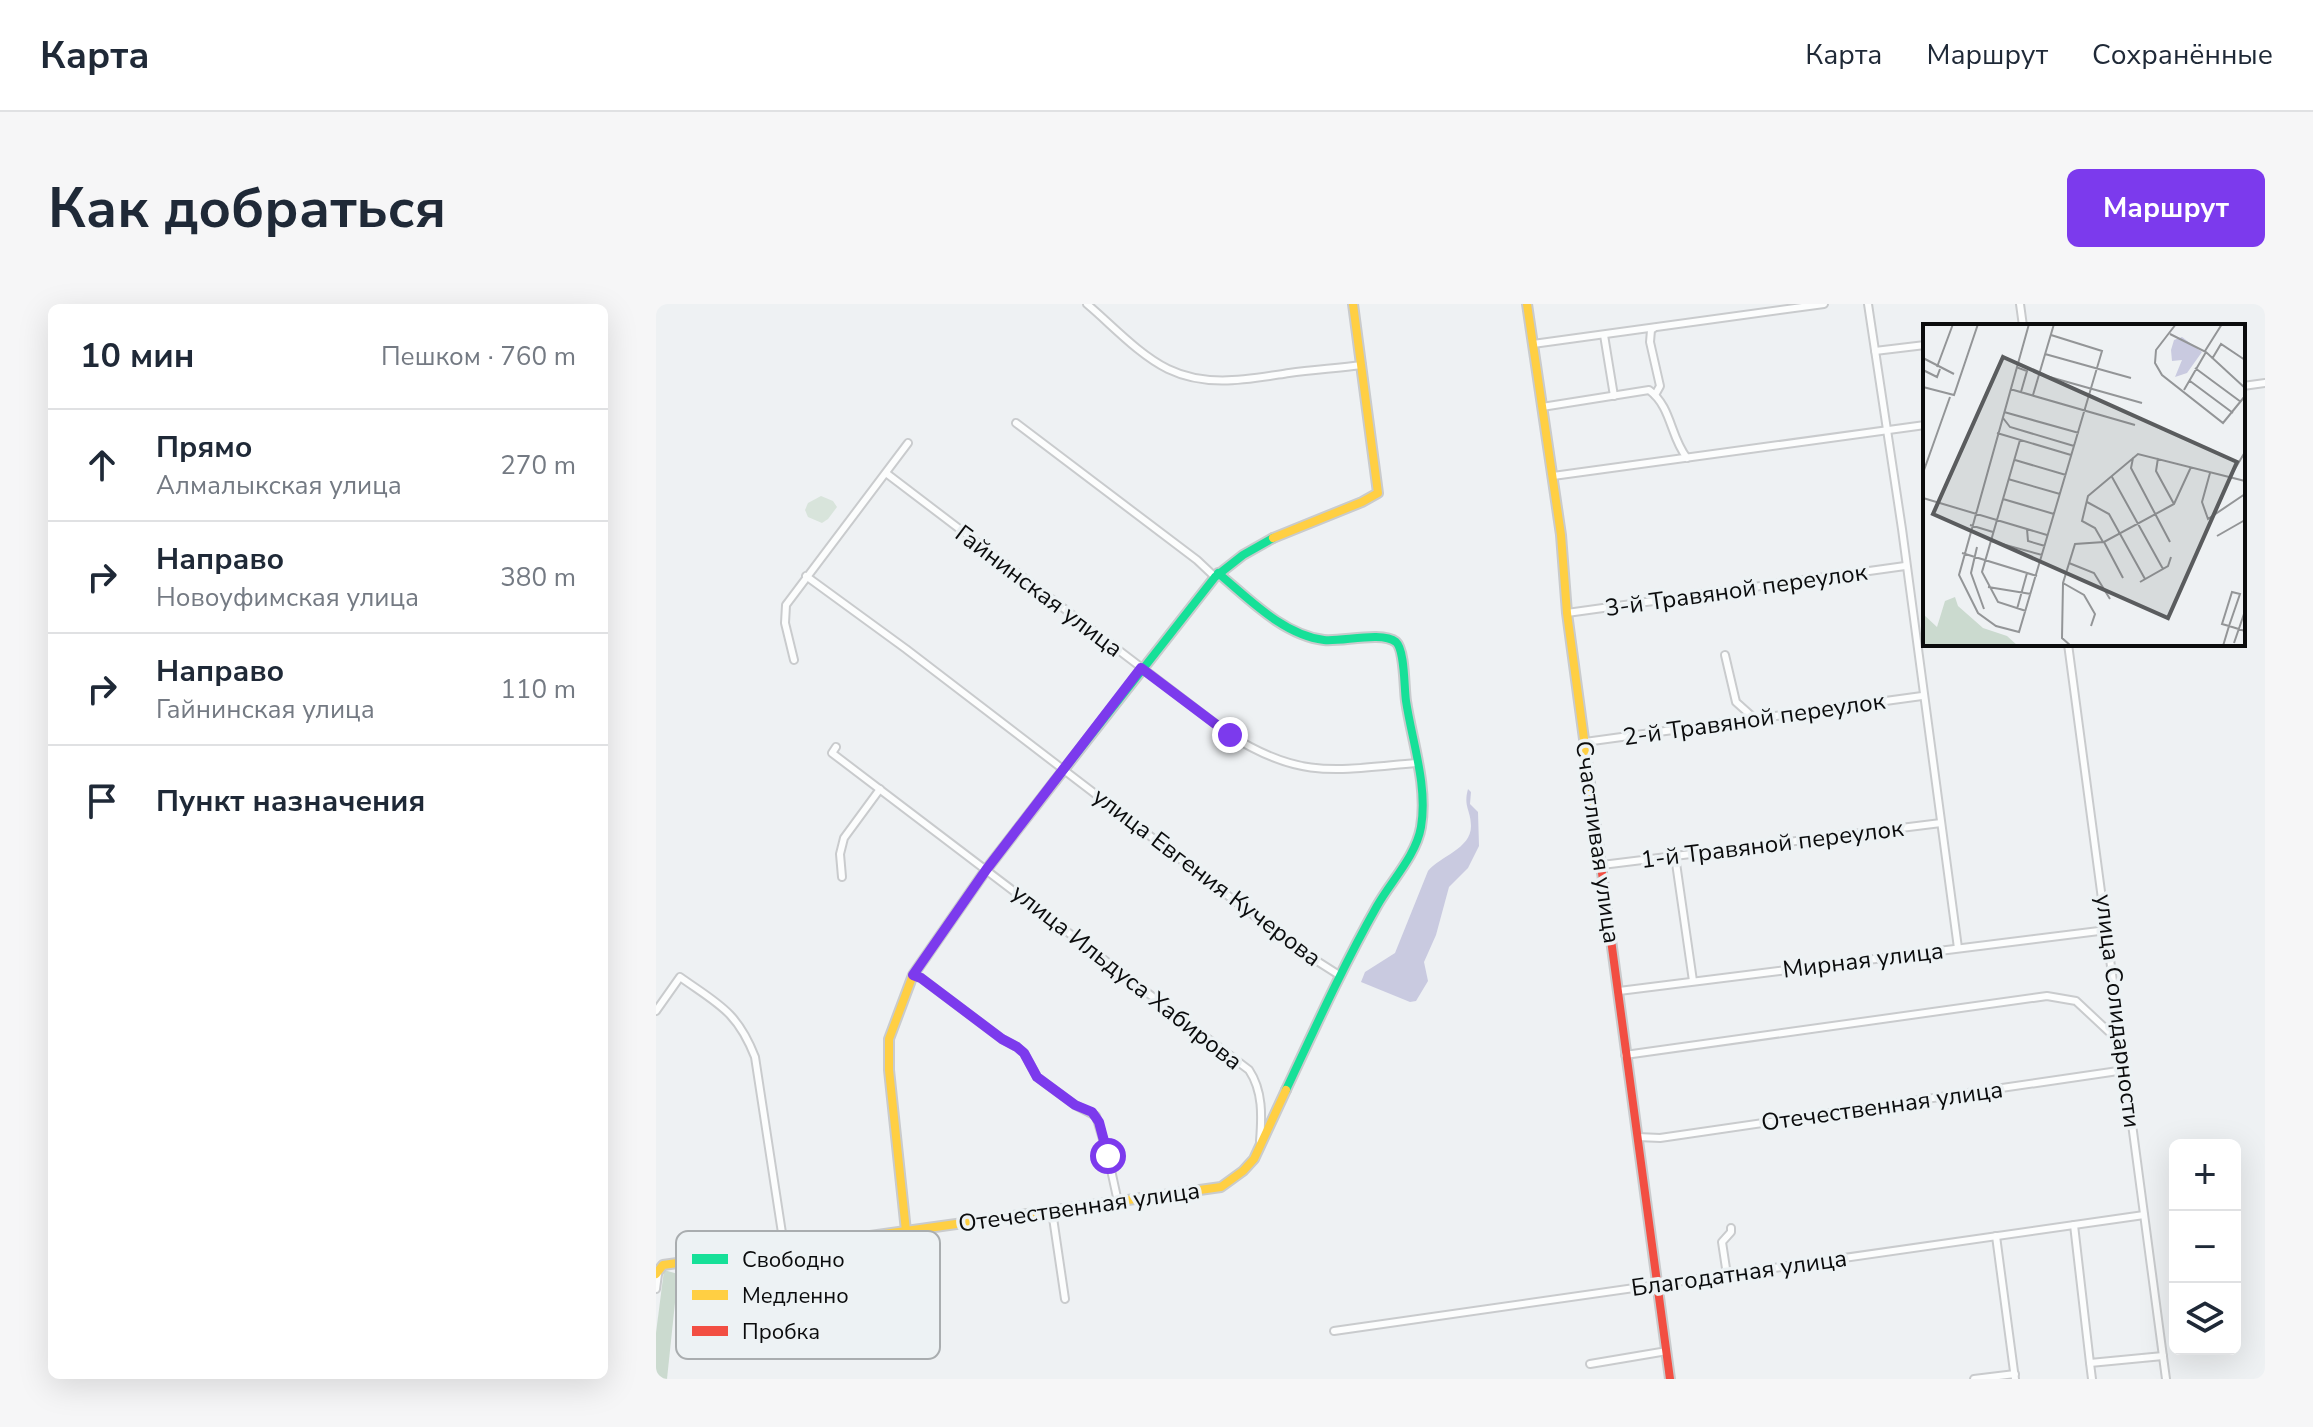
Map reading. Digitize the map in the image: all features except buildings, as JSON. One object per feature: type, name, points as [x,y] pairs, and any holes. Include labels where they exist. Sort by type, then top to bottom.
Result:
[{"type":"street","points":[[1087,304],[1167,368],[1191,377],[1217,381],[1255,379],[1362,365]]},
{"type":"street","points":[[906,1231],[889,1070],[889,1039],[913,975],[986,870],[1216,575],[1251,547],[1342,508],[1367,503],[1378,493],[1353,304]]},
{"type":"street","name":"Счастливая улица","points":[[1527,304],[1561,535],[1567,613],[1670,1379]]},
{"type":"street","points":[[1533,344],[1824,304]]},
{"type":"street","points":[[1868,304],[1958,948]]},
{"type":"street","points":[[2020,304],[2023,324]]},
{"type":"street","points":[[1654,328],[1650,342],[1660,386],[1655,395]]},
{"type":"street","points":[[1604,335],[1614,396]]},
{"type":"street","points":[[1875,351],[1923,345]]},
{"type":"street","points":[[2245,386],[2265,383]]},
{"type":"street","points":[[1542,407],[1649,390],[1665,408],[1677,446],[1687,458]]},
{"type":"street","points":[[1016,423],[1263,611],[1300,633],[1324,640],[1386,638],[1397,643],[1401,651],[1422,802],[1418,836],[1339,975],[1260,1149]]},
{"type":"street","points":[[1553,476],[1923,425]]},
{"type":"street","points":[[794,660],[785,623],[786,605],[908,443]]},
{"type":"street","name":"Гайнинская улица","points":[[886,473],[1255,751],[1293,766],[1325,771],[1416,763]]},
{"type":"street","name":"3-й Травяной переулок","points":[[1567,613],[1905,566]]},
{"type":"street","name":"улица Евгения Кучерова","points":[[806,576],[1295,947],[1339,975]]},
{"type":"street","name":"улица Солидарности","points":[[2068,646],[2166,1379]]},
{"type":"street","points":[[1725,655],[1736,702],[1755,719]]},
{"type":"street","name":"2-й Травяной переулок","points":[[1585,742],[1922,696]]},
{"type":"street","name":"улица Ильдуса Хабирова","points":[[836,747],[832,753],[1249,1070],[1258,1086],[1260,1149]]},
{"type":"street","points":[[842,877],[840,854],[844,838],[880,789]]},
{"type":"street","name":"1-й Травяной переулок","points":[[1602,865],[1941,823]]},
{"type":"street","points":[[1675,856],[1693,981]]},
{"type":"street","name":"Мирная улица","points":[[1619,991],[2107,930]]},
{"type":"street","points":[[913,975],[1017,1047],[1024,1053],[1037,1077],[1075,1105],[1096,1116],[1118,1202]]},
{"type":"street","points":[[656,1011],[680,977],[729,1012],[745,1031],[755,1057],[782,1231]]},
{"type":"street","points":[[1625,1055],[2047,996],[2076,1001],[2121,1043]]},
{"type":"street","name":"Отечественная улица","points":[[1638,1137],[1660,1138],[2125,1070]]},
{"type":"street","name":"Отечественная улица","points":[[906,1231],[1221,1187],[1243,1171],[1260,1149]]},
{"type":"street","points":[[1052,1211],[1065,1299]]},
{"type":"street","name":"Благодатная улица","points":[[1334,1331],[2144,1215]]},
{"type":"street","points":[[2074,1225],[2092,1379]]},
{"type":"street","points":[[1727,1275],[1722,1242],[1731,1228]]},
{"type":"street","points":[[1974,1379],[2015,1376],[1996,1236]]},
{"type":"street","name":"Отечественная улица","points":[[657,1274],[663,1265],[676,1263]]},
{"type":"street","points":[[656,1289],[657,1274]]},
{"type":"street","points":[[1590,1364],[1667,1351]]},
{"type":"street","points":[[2090,1363],[2163,1356]]},
{"type":"shaded area","points":[[821,496],[833,501],[837,507],[822,523],[808,517],[805,510],[808,503]]},
{"type":"shaded area","points":[[664,1270],[676,1273],[667,1379],[656,1379],[656,1333]]},
{"type":"water","points":[[1468,789],[1471,792],[1470,804],[1478,812],[1479,846],[1468,868],[1449,887],[1436,935],[1424,962],[1428,981],[1416,1001],[1410,1002],[1361,982],[1365,972],[1395,953],[1428,871],[1461,846],[1470,834],[1471,821],[1466,800]]},
{"type":"traffic: fast","points":[[1055,781],[1215,577],[1243,555],[1273,538]]},
{"type":"traffic: fast","points":[[1218,573],[1267,614],[1309,637],[1324,640],[1381,637],[1396,642],[1403,661],[1406,701],[1421,780],[1423,811],[1414,848],[1365,929],[1286,1090]]},
{"type":"traffic: slow","points":[[1273,538],[1378,493],[1353,304]]},
{"type":"traffic: slow","points":[[1527,304],[1561,535],[1567,613],[1596,828]]},
{"type":"traffic: slow","points":[[906,1231],[889,1070],[889,1039],[913,975],[986,870],[1055,781]]},
{"type":"traffic: slow","points":[[906,1231],[1221,1187],[1254,1159],[1286,1090]]},
{"type":"traffic: slow","points":[[656,1274],[663,1265],[676,1263]]},
{"type":"traffic: jam","points":[[1596,828],[1670,1379]]},
{"type":"route","points":[[1108,1156],[1099,1122],[1092,1112],[1075,1105],[1037,1077],[1024,1053],[1017,1047],[913,975],[986,870],[1141,668],[1230,735]]}]
